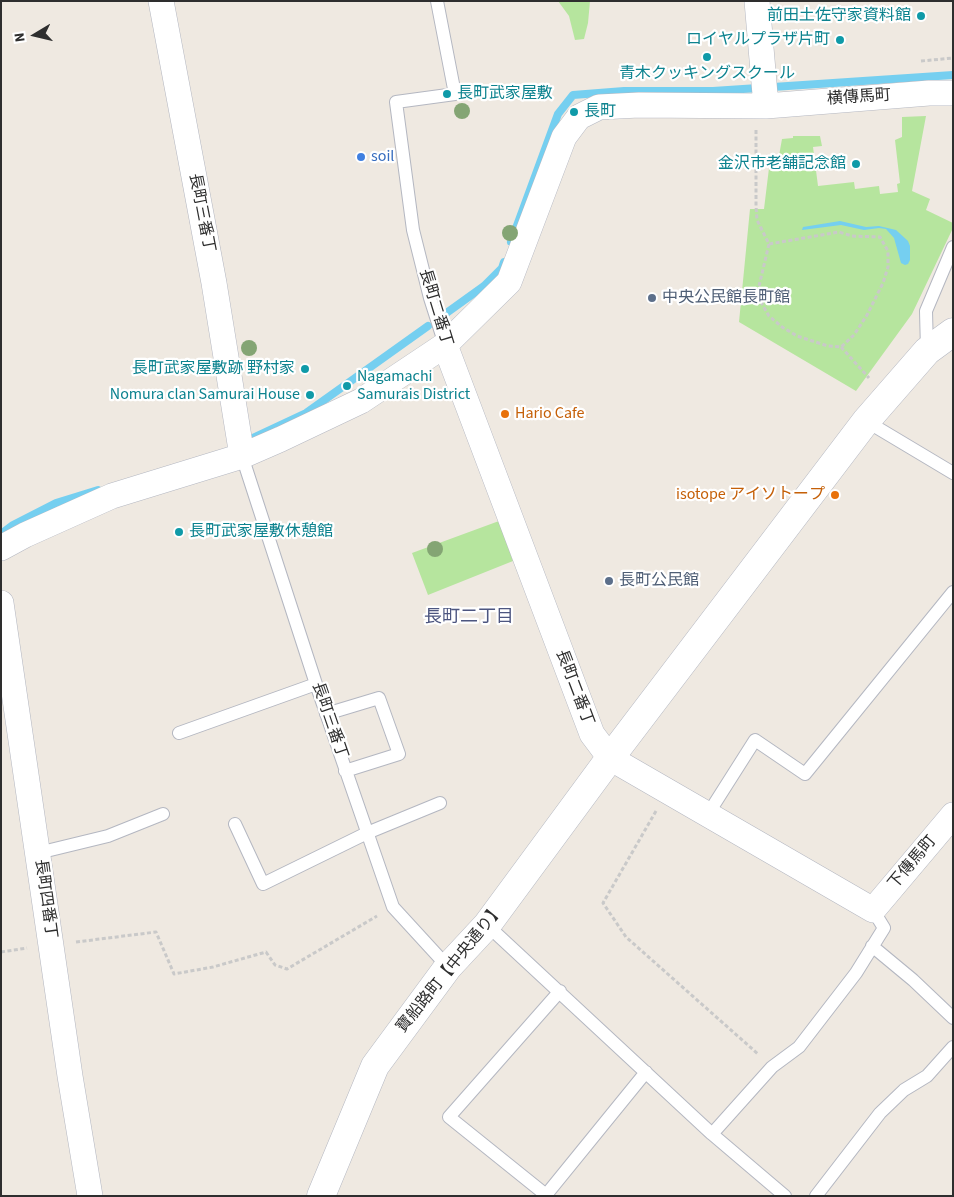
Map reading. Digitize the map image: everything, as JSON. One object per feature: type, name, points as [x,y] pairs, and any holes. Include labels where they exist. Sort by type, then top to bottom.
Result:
[{"type":"street","name":"長町三番丁","points":[[161,1],[214,283],[242,456]]},
{"type":"street","points":[[757,1],[763,98]]},
{"type":"street","name":"横傳馬町","points":[[1,548],[25,535],[112,496],[242,456],[361,401],[445,344],[509,282],[564,137],[579,117],[599,107],[763,98],[953,93]]},
{"type":"street","name":"寶船路町【中央通り】","points":[[321,1196],[375,1066],[448,967],[487,925],[610,758],[866,421],[927,351],[953,332]]},
{"type":"street","name":"長町二番丁","points":[[445,344],[592,734],[610,758]]},
{"type":"street","name":"長町四番丁","points":[[1,603],[90,1196]]},
{"type":"street","points":[[610,758],[873,910]]},
{"type":"street","name":"下傳馬町","points":[[873,910],[953,815]]},
{"type":"lane","name":"長町二番丁","points":[[437,1],[455,94],[396,102],[412,230],[430,298],[445,344]]},
{"type":"lane","points":[[927,351],[926,312],[953,248]]},
{"type":"lane","points":[[866,421],[953,473]]},
{"type":"lane","name":"長町三番丁","points":[[242,456],[316,684],[392,907],[448,967]]},
{"type":"lane","points":[[708,814],[755,740],[805,774],[953,592]]},
{"type":"lane","points":[[179,734],[316,684]]},
{"type":"lane","points":[[326,714],[379,698],[399,754],[346,771]]},
{"type":"lane","points":[[235,824],[263,884],[367,833],[440,803]]},
{"type":"lane","points":[[38,854],[108,836],[163,814]]},
{"type":"lane","points":[[712,1134],[772,1067],[799,1047],[856,973],[884,928],[873,910]]},
{"type":"lane","points":[[487,925],[712,1134],[785,1196]]},
{"type":"lane","points":[[872,946],[913,980],[953,1018]]},
{"type":"lane","points":[[560,991],[450,1116],[546,1195],[646,1072]]},
{"type":"lane","points":[[816,1196],[880,1113],[904,1090],[927,1076],[953,1047]]},
{"type":"path","points":[[922,61],[953,58]]},
{"type":"path","points":[[763,98],[756,206],[757,220],[769,244],[759,286],[762,304],[768,316],[797,336],[828,346],[841,347],[886,398]]},
{"type":"path","points":[[769,244],[839,232],[852,236],[880,237],[888,251],[888,267],[883,283],[867,315],[854,335],[841,347]]},
{"type":"path","points":[[667,791],[603,903],[626,937],[772,1067]]},
{"type":"path","points":[[1,952],[156,932],[174,974],[214,967],[266,952],[275,965],[286,969],[392,907]]},
{"type":"green space","points":[[558,1],[590,1],[584,39],[575,40],[569,16]]},
{"type":"green space","points":[[926,116],[912,191],[930,199],[926,210],[953,223],[953,228],[912,314],[856,391],[739,322],[750,209],[764,209],[769,168],[777,167],[782,139],[793,138],[793,136],[820,136],[822,146],[813,147],[818,186],[854,182],[855,189],[879,186],[880,194],[898,192],[897,184],[900,183],[895,140],[902,137],[902,117]]},
{"type":"green space","points":[[499,521],[513,561],[428,595],[412,553]]},
{"type":"water","points":[[840,221],[866,227],[879,226],[896,230],[908,241],[910,246],[910,260],[908,264],[901,263],[894,238],[886,229],[864,230],[841,225],[802,230],[803,227]]},
{"type":"waterway","points":[[511,242],[558,114],[573,95],[624,91],[713,91],[953,75]]},
{"type":"waterway","points":[[445,314],[484,286],[502,268],[504,262]]},
{"type":"waterway","points":[[244,442],[306,413],[428,326]]},
{"type":"waterway","points":[[1,534],[13,525],[56,503],[98,490]]},
{"type":"place","name":"前田土佐守家資料館","points":[[921,16]]},
{"type":"place","name":"ロイヤルプラザ片町","points":[[840,40]]},
{"type":"place","name":"青木クッキングスクール","points":[[707,57]]},
{"type":"place","name":"長町武家屋敷","points":[[447,94]]},
{"type":"place","name":"長町","points":[[574,112]]},
{"type":"place","name":"soil","points":[[361,157]]},
{"type":"place","name":"金沢市老舗記念館","points":[[856,164]]},
{"type":"place","name":"中央公民館長町館","points":[[652,298]]},
{"type":"place","name":"長町武家屋敷跡 野村家","points":[[305,369]]},
{"type":"place","name":"Nagamachi Samurais District","points":[[347,386]]},
{"type":"place","name":"Nomura clan Samurai House","points":[[310,395]]},
{"type":"place","name":"Hario Cafe","points":[[505,414]]},
{"type":"place","name":"isotope アイソトープ","points":[[835,495]]},
{"type":"place","name":"長町武家屋敷休憩館","points":[[179,532]]},
{"type":"place","name":"長町公民館","points":[[609,581]]},
{"type":"district","name":"長町二丁目","points":[[469,618]]}]
